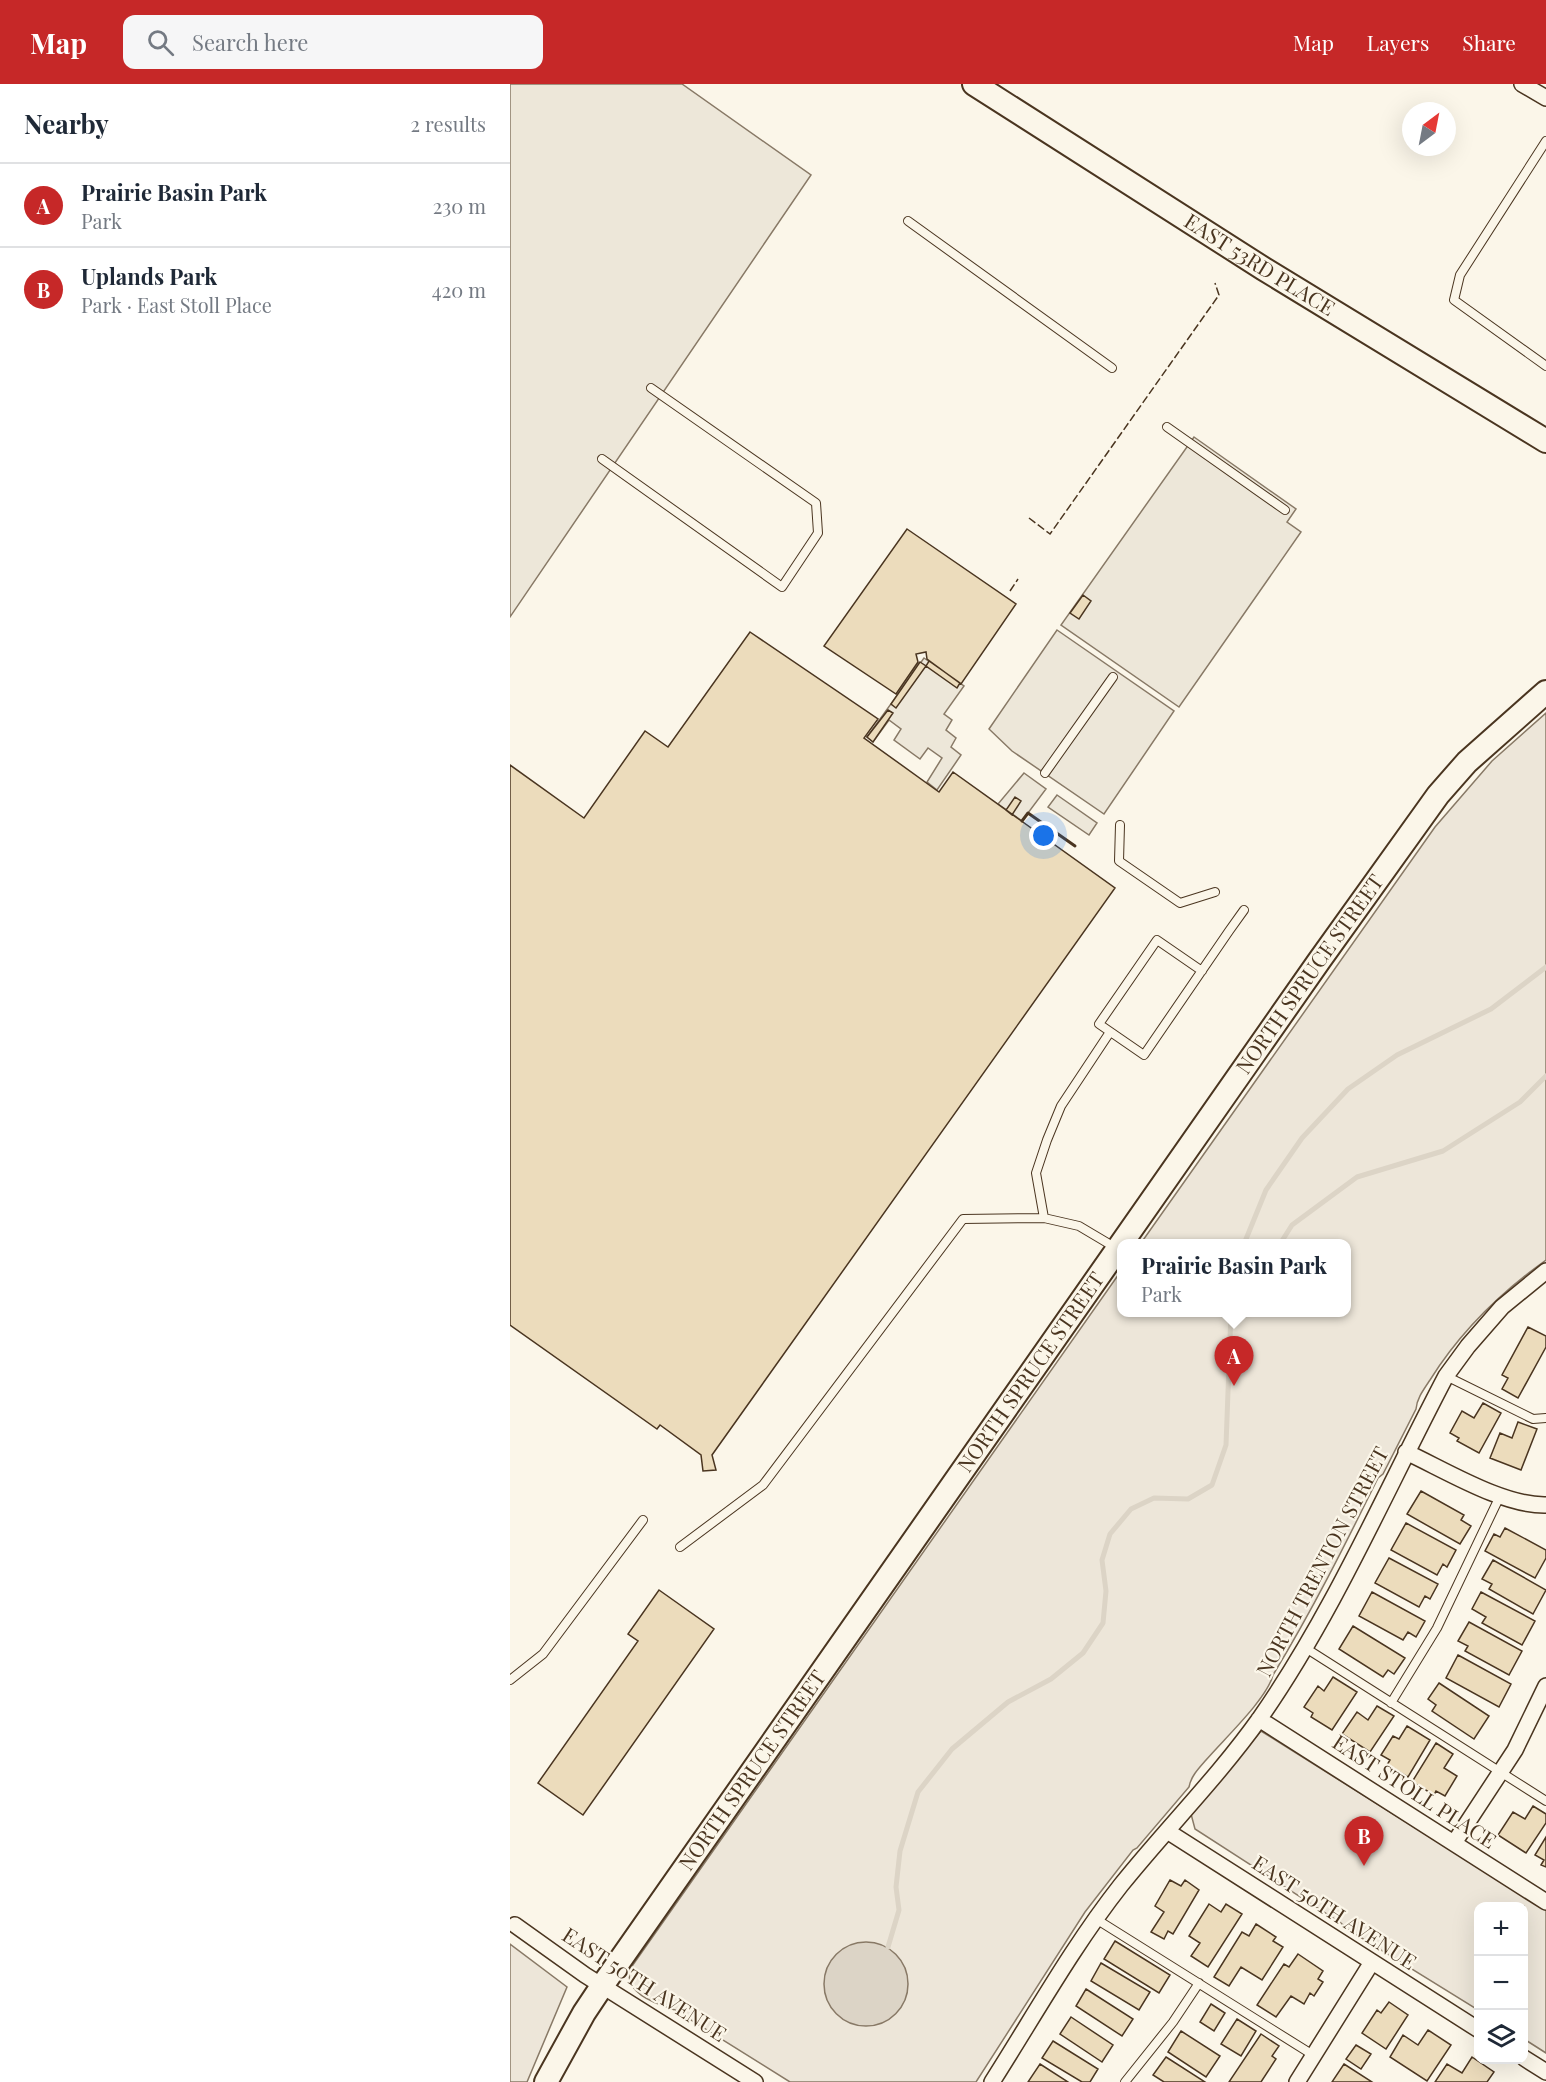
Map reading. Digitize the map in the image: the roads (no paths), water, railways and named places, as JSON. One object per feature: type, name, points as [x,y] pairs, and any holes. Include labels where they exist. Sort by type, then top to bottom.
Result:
[{"type":"street","name":"EAST 53RD PLACE","points":[[974,84],[1264,269],[1546,441]]},
{"type":"street","points":[[1522,84],[1546,99]]},
{"type":"street","name":"NORTH SPRUCE STREET","points":[[1124,1239],[1438,795],[1467,762],[1546,692]]},
{"type":"street","name":"NORTH SPRUCE STREET","points":[[546,2082],[584,2013],[602,1986],[1117,1249]]},
{"type":"street","name":"NORTH TRENTON STREET","points":[[992,2082],[1096,1919],[1259,1719],[1325,1612],[1446,1376],[1468,1346],[1502,1307],[1546,1272]]},
{"type":"street","points":[[1406,1452],[1500,1496],[1546,1505]]},
{"type":"street","points":[[1454,1843],[1515,1750],[1546,1686]]},
{"type":"street","name":"EAST STOLL PLACE","points":[[1259,1719],[1546,1902]]},
{"type":"street","name":"EAST 50TH AVENUE","points":[[1167,1831],[1474,2027]]},
{"type":"street","name":"EAST 50TH AVENUE","points":[[512,1924],[602,1986],[755,2082]]},
{"type":"street","points":[[1297,2082],[1372,1962]]},
{"type":"street","points":[[1528,2061],[1546,2072]]},
{"type":"lane","points":[[1546,141],[1460,275],[1454,300],[1546,366]]},
{"type":"lane","points":[[908,221],[1112,368]]},
{"type":"lane","points":[[602,459],[782,587],[818,533],[816,503],[651,388]]},
{"type":"lane","points":[[1167,427],[1285,510]]},
{"type":"lane","points":[[1045,773],[1113,676]]},
{"type":"lane","points":[[1120,825],[1119,861],[1180,903],[1215,892]]},
{"type":"lane","points":[[1202,971],[1157,940],[1099,1024],[1144,1055],[1202,971],[1244,910]]},
{"type":"lane","points":[[1044,1218],[1036,1173],[1047,1140],[1061,1106],[1110,1032]]},
{"type":"lane","points":[[680,1546],[763,1485],[963,1218],[1044,1218],[1080,1226],[1117,1247]]},
{"type":"lane","points":[[1446,1376],[1533,1419],[1546,1418]]},
{"type":"lane","points":[[1391,1703],[1437,1628],[1500,1496]]},
{"type":"lane","points":[[510,1680],[543,1654],[643,1520]]},
{"type":"lane","points":[[1304,1647],[1546,1801]]},
{"type":"lane","points":[[1096,1919],[1313,2055]]},
{"type":"lane","points":[[1125,2082],[1148,2056],[1199,1983]]},
{"type":"waterway","points":[[1246,1239],[1266,1190],[1302,1138],[1348,1089],[1397,1055],[1491,1009],[1546,967]]},
{"type":"waterway","points":[[1283,1239],[1292,1225],[1357,1177],[1443,1151],[1520,1102],[1546,1076]]},
{"type":"waterway","points":[[888,1947],[899,1910],[896,1887],[900,1851],[918,1792],[952,1749],[1008,1702],[1051,1679],[1083,1653],[1103,1623],[1106,1591],[1102,1560],[1110,1534],[1131,1509],[1154,1498],[1188,1499],[1212,1485],[1226,1445],[1231,1317]]},
{"type":"place","name":"Prairie Basin Park","points":[[1234,1386]]},
{"type":"place","name":"Uplands Park","points":[[1364,1866]]}]
